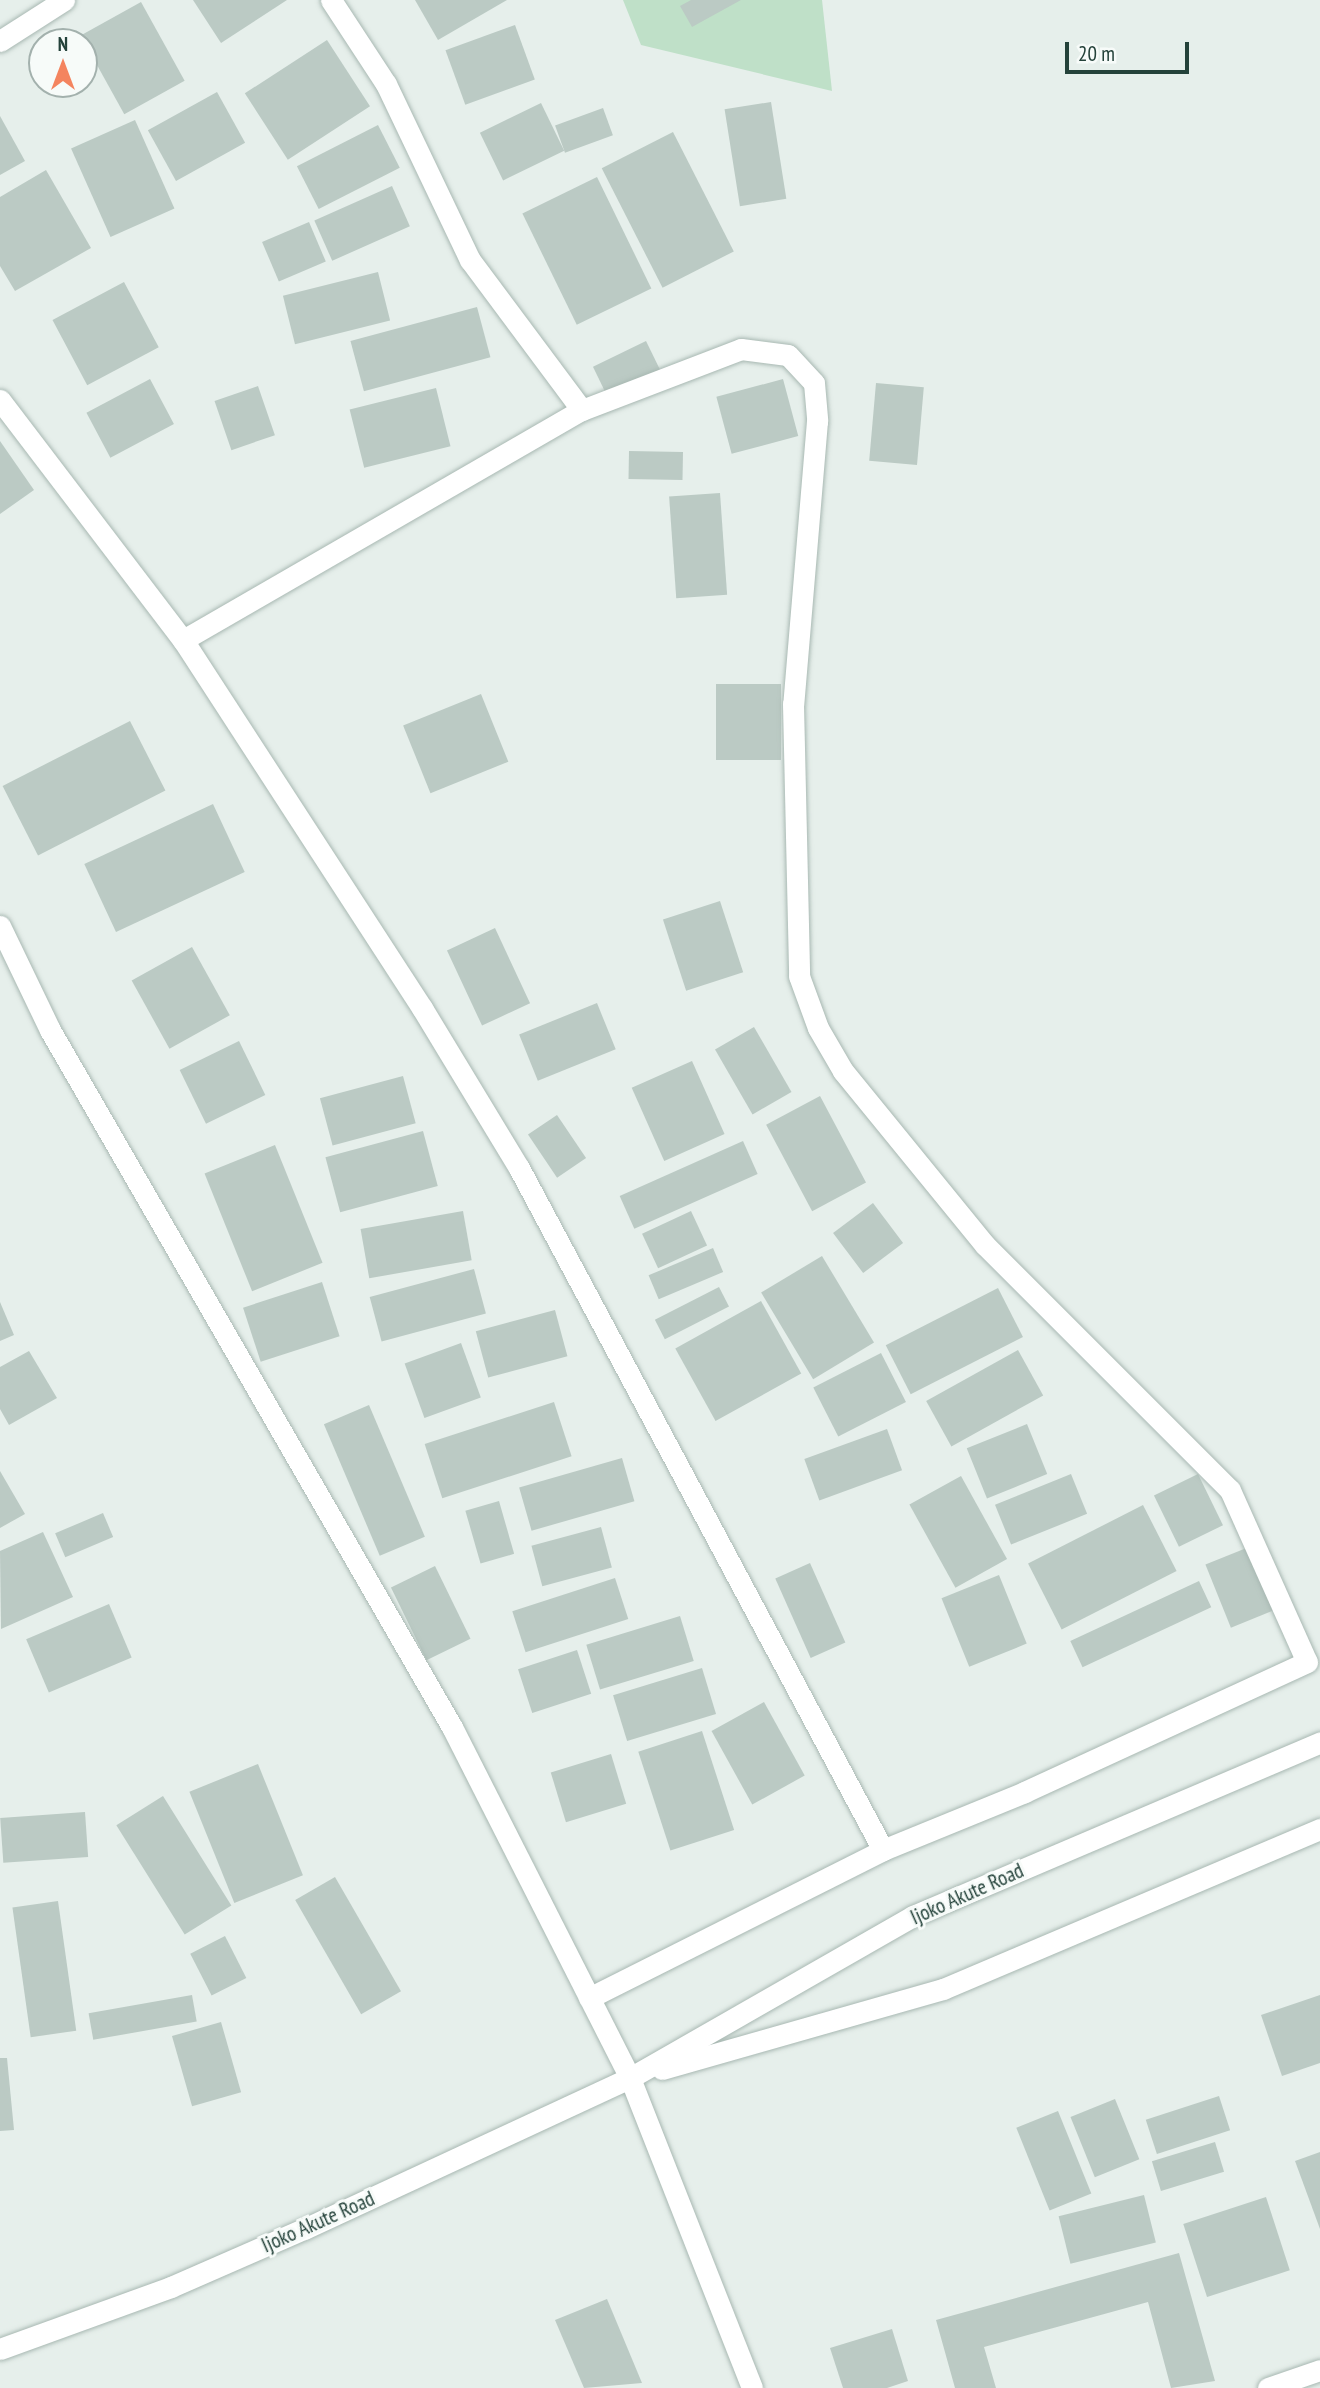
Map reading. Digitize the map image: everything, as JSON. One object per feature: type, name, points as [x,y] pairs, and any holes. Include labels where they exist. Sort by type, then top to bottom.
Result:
[{"type":"street","points":[[0,41],[64,0]]},
{"type":"street","points":[[331,0],[386,84],[470,260],[582,410]]},
{"type":"street","points":[[183,640],[582,410],[741,349],[788,355],[814,383],[817,421],[793,704],[799,976],[818,1028],[843,1070],[985,1245],[1230,1490],[1307,1662],[1025,1792],[883,1850],[589,1998]]},
{"type":"street","points":[[0,400],[183,640],[422,1008],[519,1168],[883,1850]]},
{"type":"street","points":[[0,926],[50,1030],[452,1727],[630,2078],[752,2388]]},
{"type":"street","name":"Ijoko Akute Road","points":[[0,2349],[207,2271],[630,2078],[913,1916],[1320,1742]]},
{"type":"street","name":"Ijoko Akute Road","points":[[630,2078],[943,1989],[1320,1829]]},
{"type":"street","points":[[1268,2388],[1320,2370]]},
{"type":"green space","points":[[623,0],[822,0],[832,91],[641,45]]},
{"type":"building","points":[[193,0],[287,0],[221,43]]},
{"type":"building","points":[[415,0],[507,0],[438,40]]},
{"type":"building","points":[[691,0],[741,0],[692,27],[680,6]]},
{"type":"building","points":[[141,2],[185,81],[124,114],[98,67],[98,28],[94,28]]},
{"type":"building","points":[[515,25],[535,80],[465,105],[445,50]]},
{"type":"building","points":[[327,40],[370,106],[288,160],[245,93]]},
{"type":"building","points":[[217,92],[245,143],[176,181],[148,130]]},
{"type":"building","points":[[771,102],[786,199],[740,206],[725,109]]},
{"type":"building","points":[[541,103],[564,151],[503,180],[480,133]]},
{"type":"building","points":[[603,108],[613,135],[565,153],[555,125]]},
{"type":"building","points":[[0,116],[25,161],[0,175]]},
{"type":"building","points":[[135,120],[174,209],[111,237],[71,148]]},
{"type":"building","points":[[378,125],[400,168],[319,209],[297,166]]},
{"type":"building","points":[[673,132],[734,251],[663,288],[602,168]]},
{"type":"building","points":[[46,170],[91,248],[15,291],[0,266],[0,197]]},
{"type":"building","points":[[597,177],[651,288],[577,325],[522,213]]},
{"type":"building","points":[[392,186],[410,226],[332,261],[314,221]]},
{"type":"building","points":[[309,222],[326,262],[279,282],[262,242]]},
{"type":"building","points":[[378,272],[390,321],[295,344],[283,296]]},
{"type":"building","points":[[124,282],[159,347],[87,385],[52,320]]},
{"type":"building","points":[[477,307],[490,357],[364,391],[350,341]]},
{"type":"building","points":[[646,341],[661,372],[608,397],[593,367]]},
{"type":"building","points":[[150,379],[174,424],[110,458],[86,413]]},
{"type":"building","points":[[783,379],[798,436],[732,454],[716,397]]},
{"type":"building","points":[[876,383],[924,387],[917,465],[869,461]]},
{"type":"building","points":[[258,386],[275,435],[231,450],[215,401]]},
{"type":"building","points":[[436,388],[451,446],[364,468],[350,410]]},
{"type":"building","points":[[0,441],[34,490],[0,514]]},
{"type":"building","points":[[629,451],[683,452],[683,480],[629,479]]},
{"type":"building","points":[[720,493],[727,595],[676,598],[669,497]]},
{"type":"building","points":[[716,684],[781,684],[781,760],[716,760]]},
{"type":"building","points":[[481,694],[508,762],[430,793],[403,725]]},
{"type":"building","points":[[130,721],[165,790],[38,855],[3,786]]},
{"type":"building","points":[[213,804],[245,872],[116,932],[84,864]]},
{"type":"building","points":[[720,901],[743,972],[686,991],[663,920]]},
{"type":"building","points":[[495,928],[530,1003],[482,1026],[447,950]]},
{"type":"building","points":[[192,947],[230,1015],[169,1049],[132,980]]},
{"type":"building","points":[[597,1003],[616,1049],[538,1081],[519,1034]]},
{"type":"building","points":[[754,1027],[792,1092],[753,1114],[715,1050]]},
{"type":"building","points":[[239,1041],[265,1095],[206,1124],[180,1070]]},
{"type":"building","points":[[692,1061],[725,1134],[664,1161],[632,1088]]},
{"type":"building","points":[[403,1076],[416,1123],[333,1146],[320,1098]]},
{"type":"building","points":[[820,1096],[866,1183],[812,1211],[766,1125]]},
{"type":"building","points":[[557,1115],[586,1158],[557,1178],[528,1135]]},
{"type":"building","points":[[423,1131],[438,1186],[340,1212],[325,1157]]},
{"type":"building","points":[[743,1141],[758,1174],[634,1229],[620,1196]]},
{"type":"building","points":[[275,1145],[323,1263],[252,1291],[205,1173]]},
{"type":"building","points":[[873,1203],[903,1243],[863,1273],[833,1233]]},
{"type":"building","points":[[463,1211],[472,1260],[369,1278],[361,1229]]},
{"type":"building","points":[[691,1211],[707,1245],[658,1268],[642,1234]]},
{"type":"building","points":[[713,1248],[723,1272],[659,1299],[649,1275]]},
{"type":"building","points":[[822,1256],[874,1343],[813,1379],[761,1293]]},
{"type":"building","points":[[474,1269],[486,1313],[382,1341],[370,1297]]},
{"type":"building","points":[[322,1282],[340,1336],[261,1362],[243,1308]]},
{"type":"building","points":[[719,1287],[729,1307],[665,1339],[655,1320]]},
{"type":"building","points":[[998,1288],[1023,1337],[911,1394],[886,1345]]},
{"type":"building","points":[[761,1301],[801,1374],[716,1421],[675,1349]]},
{"type":"building","points":[[0,1302],[14,1335],[0,1341]]},
{"type":"building","points":[[555,1310],[567,1356],[488,1378],[476,1331]]},
{"type":"building","points":[[461,1343],[481,1398],[424,1418],[405,1364]]},
{"type":"building","points":[[1018,1350],[1043,1395],[951,1446],[926,1401]]},
{"type":"building","points":[[29,1351],[57,1398],[9,1425],[0,1409],[0,1367]]},
{"type":"building","points":[[881,1353],[906,1402],[838,1437],[813,1388]]},
{"type":"building","points":[[554,1402],[572,1456],[442,1498],[425,1444]]},
{"type":"building","points":[[369,1405],[425,1537],[380,1556],[324,1424]]},
{"type":"building","points":[[1027,1424],[1047,1474],[987,1498],[967,1448]]},
{"type":"building","points":[[887,1429],[902,1470],[819,1500],[804,1459]]},
{"type":"building","points":[[622,1458],[634,1501],[532,1531],[519,1487]]},
{"type":"building","points":[[0,1471],[25,1514],[0,1528]]},
{"type":"building","points":[[1071,1474],[1087,1514],[1011,1545],[995,1505]]},
{"type":"building","points":[[1198,1474],[1223,1525],[1179,1547],[1154,1495]]},
{"type":"building","points":[[961,1476],[1007,1559],[955,1588],[909,1505]]},
{"type":"building","points":[[499,1501],[514,1554],[481,1564],[465,1511]]},
{"type":"building","points":[[1143,1505],[1177,1571],[1062,1629],[1028,1564]]},
{"type":"building","points":[[103,1513],[113,1537],[65,1557],[55,1533]]},
{"type":"building","points":[[601,1527],[612,1568],[542,1586],[531,1546]]},
{"type":"building","points":[[43,1532],[73,1597],[1,1629],[0,1551]]},
{"type":"building","points":[[1249,1547],[1274,1610],[1231,1628],[1205,1565]]},
{"type":"building","points":[[810,1563],[845,1642],[811,1658],[775,1578]]},
{"type":"building","points":[[435,1566],[471,1639],[426,1660],[391,1587]]},
{"type":"building","points":[[999,1575],[1027,1644],[969,1667],[942,1598]]},
{"type":"building","points":[[615,1578],[628,1619],[526,1652],[512,1611]]},
{"type":"building","points":[[1199,1581],[1211,1607],[1083,1667],[1070,1641]]},
{"type":"building","points":[[109,1604],[132,1657],[49,1693],[26,1639]]},
{"type":"building","points":[[680,1616],[694,1661],[600,1690],[586,1645]]},
{"type":"building","points":[[577,1650],[591,1694],[532,1713],[518,1669]]},
{"type":"building","points":[[702,1668],[716,1714],[627,1741],[613,1695]]},
{"type":"building","points":[[764,1702],[805,1775],[752,1805],[712,1731]]},
{"type":"building","points":[[702,1731],[734,1830],[670,1851],[638,1752]]},
{"type":"building","points":[[611,1754],[626,1804],[566,1822],[551,1772]]},
{"type":"building","points":[[258,1764],[303,1875],[234,1903],[189,1792]]},
{"type":"building","points":[[163,1796],[231,1905],[185,1935],[116,1825]]},
{"type":"building","points":[[85,1812],[88,1857],[3,1863],[0,1818]]},
{"type":"building","points":[[335,1877],[401,1991],[361,2014],[295,1900]]},
{"type":"building","points":[[58,1901],[76,2031],[31,2037],[12,1907]]},
{"type":"building","points":[[225,1936],[246,1978],[212,1996],[190,1954]]},
{"type":"building","points":[[192,1995],[197,2022],[93,2040],[89,2013]]},
{"type":"building","points":[[1320,1995],[1320,2063],[1282,2076],[1261,2015]]},
{"type":"building","points":[[221,2022],[241,2092],[192,2106],[172,2036]]},
{"type":"building","points":[[0,2058],[7,2058],[14,2130],[0,2131]]},
{"type":"building","points":[[1219,2096],[1230,2130],[1157,2154],[1146,2120]]},
{"type":"building","points":[[1115,2099],[1139,2159],[1095,2177],[1070,2117]]},
{"type":"building","points":[[1058,2111],[1091,2194],[1050,2210],[1016,2128]]},
{"type":"building","points":[[1215,2142],[1224,2172],[1161,2191],[1152,2161]]},
{"type":"building","points":[[1320,2152],[1320,2229],[1295,2161]]},
{"type":"building","points":[[1144,2195],[1156,2243],[1070,2264],[1059,2216]]},
{"type":"building","points":[[1266,2197],[1290,2270],[1207,2297],[1183,2224]]},
{"type":"building","points":[[1179,2253],[1215,2381],[1171,2388],[1148,2302],[984,2347],[996,2388],[955,2388],[936,2320]]},
{"type":"building","points":[[607,2299],[642,2383],[584,2388],[555,2320]]},
{"type":"building","points":[[892,2329],[908,2381],[887,2388],[843,2388],[830,2348]]}]
